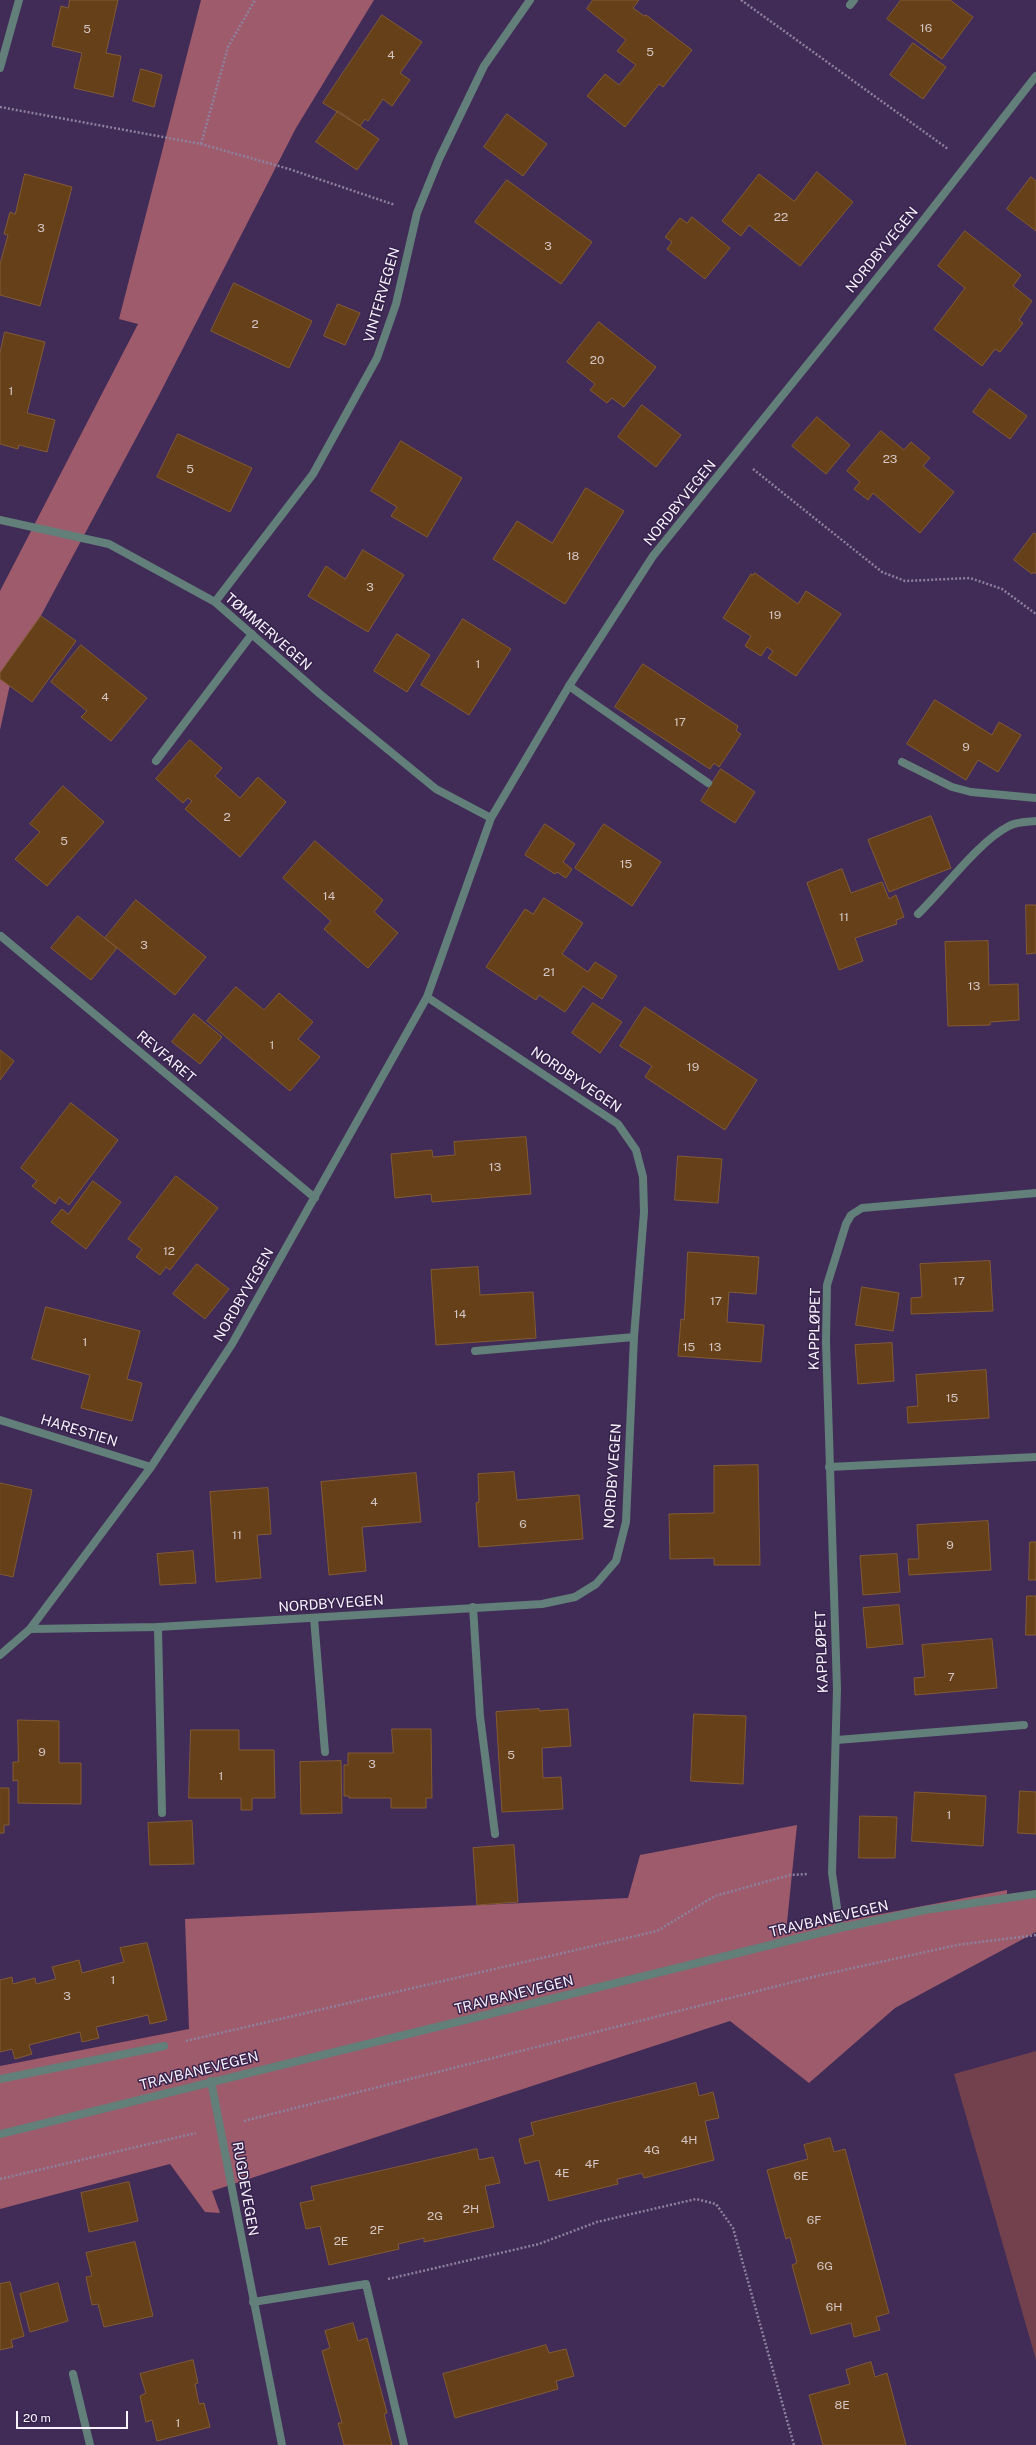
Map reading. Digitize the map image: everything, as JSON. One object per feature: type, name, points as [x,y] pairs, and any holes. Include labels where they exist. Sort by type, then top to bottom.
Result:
[{"type":"street","points":[[0,68],[19,0]]},
{"type":"street","name":"VINTERVEGEN","points":[[215,602],[313,474],[378,358],[396,304],[417,213],[439,159],[484,66],[530,0]]},
{"type":"street","name":"NORDBYVEGEN","points":[[0,1655],[30,1629],[151,1467],[232,1344],[427,997],[491,818],[569,686],[653,556],[735,456],[1036,76]]},
{"type":"street","name":"TØMMERVEGEN","points":[[0,520],[109,544],[215,602],[320,694],[436,789],[491,818]]},
{"type":"street","points":[[156,761],[252,634]]},
{"type":"street","points":[[569,686],[708,783]]},
{"type":"street","points":[[902,762],[952,787],[971,792],[1036,798]]},
{"type":"street","points":[[918,914],[938,896],[990,838],[1010,825],[1036,821]]},
{"type":"street","name":"REVFARET","points":[[1,936],[315,1198]]},
{"type":"street","name":"NORDBYVEGEN","points":[[30,1629],[158,1627],[542,1604],[575,1597],[596,1584],[616,1561],[626,1522],[634,1337],[644,1212],[644,1177],[636,1150],[618,1124],[427,997]]},
{"type":"street","name":"KAPPLØPET","points":[[840,1928],[832,1873],[837,1740],[826,1342],[828,1285],[851,1215],[862,1208],[1036,1193]]},
{"type":"street","points":[[474,1351],[634,1337]]},
{"type":"street","name":"HARESTIEN","points":[[0,1420],[151,1467]]},
{"type":"street","points":[[829,1467],[1036,1457]]},
{"type":"street","points":[[473,1607],[480,1716],[495,1834]]},
{"type":"street","points":[[314,1618],[325,1752]]},
{"type":"street","points":[[158,1627],[162,1814]]},
{"type":"street","points":[[837,1740],[1024,1726]]},
{"type":"street","name":"TRAVBANEVEGEN","points":[[0,2134],[211,2081],[840,1928],[925,1910],[1036,1894]]},
{"type":"street","points":[[0,2079],[164,2046]]},
{"type":"street","name":"RUGDEVEGEN","points":[[211,2081],[282,2445]]},
{"type":"street","points":[[253,2302],[366,2284],[404,2445]]},
{"type":"street","points":[[73,2374],[90,2445]]},
{"type":"path","points":[[201,144],[228,47],[255,0]]},
{"type":"path","points":[[741,0],[968,163]]},
{"type":"path","points":[[0,107],[201,144],[289,169],[417,213]]},
{"type":"path","points":[[735,456],[882,572],[905,581],[970,578],[1002,589],[1036,614]]},
{"type":"path","points":[[164,2046],[657,1931],[715,1896],[790,1875],[832,1873]]},
{"type":"path","points":[[0,2179],[221,2127],[817,1976],[957,1945],[1036,1935]]},
{"type":"path","points":[[366,2284],[539,2244],[597,2222],[696,2199],[716,2204],[733,2228],[794,2445]]},
{"type":"shaded area","points":[[201,0],[374,0],[296,128],[157,399],[14,666],[0,730],[0,591],[138,324],[119,319]]},
{"type":"shaded area","points":[[797,1825],[786,1932],[1007,1890],[1007,1894],[1036,1892],[1036,1932],[895,2008],[809,2083],[730,2021],[212,2191],[220,2213],[205,2212],[170,2164],[0,2209],[0,2066],[189,2029],[185,1919],[628,1898],[640,1855]]},
{"type":"shaded area","points":[[1036,2051],[1036,2360],[954,2074]]},
{"type":"building","points":[[70,0],[118,0],[106,53],[121,56],[113,97],[74,88],[82,53],[52,46],[61,6],[68,8]]},
{"type":"building","points":[[593,0],[639,0],[633,8],[644,16],[646,15],[692,50],[663,87],[659,84],[625,127],[587,96],[605,74],[619,85],[636,65],[617,51],[626,40],[587,9]]},
{"type":"building","points":[[901,0],[950,0],[973,17],[942,59],[887,19]]},
{"type":"building","points":[[382,15],[422,42],[400,73],[410,80],[392,106],[383,99],[368,121],[365,119],[360,126],[323,103]]},
{"type":"building","points":[[913,43],[946,67],[923,99],[890,75]]},
{"type":"building","points":[[141,69],[162,75],[154,107],[133,101]]},
{"type":"building","points":[[338,111],[379,139],[357,170],[316,142]]},
{"type":"building","points":[[507,114],[547,144],[523,176],[484,147]]},
{"type":"building","points":[[817,172],[853,202],[800,266],[749,225],[741,236],[722,221],[759,174],[794,201]]},
{"type":"building","points":[[25,174],[72,187],[40,306],[0,295],[0,264],[8,235],[4,234],[10,212],[15,214]]},
{"type":"building","points":[[1031,177],[1036,181],[1036,231],[1007,209]]},
{"type":"building","points":[[507,180],[592,242],[561,284],[475,222]]},
{"type":"building","points":[[692,217],[730,248],[705,279],[667,249],[672,242],[665,237],[680,218],[687,223]]},
{"type":"building","points":[[965,231],[1021,275],[1013,286],[1032,301],[1019,320],[1023,323],[1000,352],[995,349],[982,366],[934,329],[965,288],[938,266]]},
{"type":"building","points":[[234,283],[312,321],[289,368],[211,331]]},
{"type":"building","points":[[338,304],[360,313],[345,345],[324,336]]},
{"type":"building","points":[[599,322],[656,367],[624,407],[612,398],[607,403],[590,390],[595,384],[567,362]]},
{"type":"building","points":[[5,332],[45,342],[27,413],[55,420],[47,452],[19,445],[18,449],[0,444],[0,353]]},
{"type":"building","points":[[990,389],[1027,416],[1010,439],[973,412]]},
{"type":"building","points":[[642,405],[681,435],[656,467],[618,437]]},
{"type":"building","points":[[817,417],[850,445],[826,474],[792,446]]},
{"type":"building","points":[[881,431],[904,450],[911,442],[930,458],[923,466],[954,492],[920,533],[873,493],[868,500],[854,489],[860,482],[847,471]]},
{"type":"building","points":[[178,434],[252,468],[230,512],[157,477]]},
{"type":"building","points":[[401,441],[462,478],[427,537],[391,516],[397,507],[371,491]]},
{"type":"building","points":[[586,488],[624,511],[565,604],[493,559],[517,521],[552,543]]},
{"type":"building","points":[[1034,533],[1036,534],[1036,574],[1033,572],[1032,574],[1014,560]]},
{"type":"building","points":[[363,550],[404,575],[368,632],[308,596],[326,566],[345,579]]},
{"type":"building","points":[[755,573],[798,604],[806,591],[841,614],[796,676],[768,658],[773,651],[767,647],[761,656],[745,646],[751,636],[723,618],[751,574],[753,575]]},
{"type":"building","points":[[41,616],[76,641],[32,702],[0,679],[0,673]]},
{"type":"building","points":[[463,619],[511,649],[469,715],[421,685]]},
{"type":"building","points":[[397,634],[430,655],[407,692],[374,671]]},
{"type":"building","points":[[81,645],[147,698],[111,741],[81,717],[87,711],[51,682]]},
{"type":"building","points":[[643,664],[738,726],[736,731],[741,734],[719,767],[714,763],[710,769],[615,707]]},
{"type":"building","points":[[935,700],[992,735],[999,722],[1021,735],[998,772],[978,760],[966,780],[907,744]]},
{"type":"building","points":[[190,740],[222,768],[215,776],[240,798],[258,777],[286,802],[240,857],[185,809],[192,801],[188,798],[183,803],[156,779]]},
{"type":"building","points":[[721,769],[755,792],[735,823],[701,801]]},
{"type":"building","points":[[63,786],[104,822],[47,886],[15,859],[40,832],[30,824]]},
{"type":"building","points":[[931,816],[951,868],[889,892],[868,840]]},
{"type":"building","points":[[545,824],[575,844],[563,862],[572,869],[566,878],[557,872],[555,874],[525,855]]},
{"type":"building","points":[[604,824],[661,862],[632,906],[575,868]]},
{"type":"building","points":[[315,841],[383,900],[374,912],[398,933],[368,968],[324,929],[331,921],[283,878]]},
{"type":"building","points":[[842,869],[851,893],[882,882],[889,899],[896,895],[904,917],[896,920],[897,924],[855,938],[863,961],[839,970],[807,883]]},
{"type":"building","points":[[544,898],[583,923],[562,954],[588,972],[595,962],[617,976],[602,999],[583,986],[565,1012],[539,995],[536,1000],[486,967],[525,909],[533,914]]},
{"type":"building","points":[[136,900],[206,957],[175,995],[105,938]]},
{"type":"building","points":[[1026,905],[1036,905],[1036,953],[1027,954]]},
{"type":"building","points":[[78,916],[117,948],[91,980],[51,948]]},
{"type":"building","points":[[988,941],[989,985],[1018,984],[1019,1020],[990,1022],[990,1025],[948,1026],[945,942]]},
{"type":"building","points":[[236,987],[264,1010],[279,993],[313,1022],[298,1039],[320,1057],[290,1091],[207,1021]]},
{"type":"building","points":[[593,1003],[622,1022],[600,1053],[572,1033]]},
{"type":"building","points":[[645,1007],[757,1080],[725,1130],[645,1077],[652,1066],[620,1046]]},
{"type":"building","points":[[194,1014],[222,1037],[200,1064],[172,1042]]},
{"type":"building","points":[[0,1050],[14,1061],[0,1080]]},
{"type":"building","points":[[71,1103],[118,1140],[69,1205],[59,1197],[55,1204],[32,1186],[37,1181],[21,1168]]},
{"type":"building","points":[[526,1137],[531,1194],[432,1202],[431,1194],[395,1198],[391,1154],[432,1150],[433,1157],[455,1155],[454,1142]]},
{"type":"building","points":[[678,1156],[722,1159],[718,1203],[675,1200]]},
{"type":"building","points":[[176,1176],[218,1208],[170,1270],[166,1267],[160,1275],[136,1257],[142,1249],[128,1239]]},
{"type":"building","points":[[93,1181],[121,1202],[86,1249],[51,1222],[62,1209],[68,1214]]},
{"type":"building","points":[[688,1252],[759,1257],[756,1294],[729,1292],[727,1322],[764,1325],[761,1362],[678,1356],[681,1319],[684,1320]]},
{"type":"building","points":[[990,1261],[993,1311],[911,1314],[911,1298],[922,1297],[920,1264]]},
{"type":"building","points":[[197,1264],[229,1289],[205,1319],[173,1294]]},
{"type":"building","points":[[478,1267],[480,1295],[533,1292],[536,1338],[436,1345],[431,1270]]},
{"type":"building","points":[[862,1287],[899,1293],[893,1331],[856,1325]]},
{"type":"building","points":[[46,1307],[140,1331],[127,1379],[142,1383],[132,1421],[81,1408],[90,1375],[32,1359]]},
{"type":"building","points":[[892,1343],[894,1381],[858,1384],[855,1345]]},
{"type":"building","points":[[986,1370],[989,1418],[908,1423],[907,1407],[918,1406],[916,1375]]},
{"type":"building","points":[[758,1465],[760,1565],[714,1565],[714,1558],[670,1559],[669,1514],[714,1513],[714,1466]]},
{"type":"building","points":[[514,1472],[517,1500],[579,1495],[583,1539],[479,1547],[476,1503],[479,1502],[478,1474]]},
{"type":"building","points":[[416,1473],[421,1522],[362,1527],[366,1571],[329,1575],[321,1482]]},
{"type":"building","points":[[0,1483],[32,1490],[13,1577],[0,1574]]},
{"type":"building","points":[[268,1488],[271,1534],[257,1535],[261,1578],[216,1582],[210,1492]]},
{"type":"building","points":[[988,1521],[991,1570],[909,1575],[908,1559],[919,1559],[917,1525]]},
{"type":"building","points":[[1030,1542],[1036,1542],[1036,1580],[1029,1580]]},
{"type":"building","points":[[193,1551],[196,1583],[160,1585],[157,1554]]},
{"type":"building","points":[[897,1554],[900,1592],[863,1595],[860,1556]]},
{"type":"building","points":[[1027,1596],[1036,1596],[1036,1635],[1026,1635]]},
{"type":"building","points":[[899,1605],[903,1644],[867,1648],[863,1608]]},
{"type":"building","points":[[992,1639],[997,1688],[915,1695],[914,1678],[925,1677],[922,1645]]},
{"type":"building","points":[[539,1709],[539,1711],[568,1709],[571,1746],[542,1748],[543,1778],[561,1777],[563,1809],[502,1812],[496,1712]]},
{"type":"building","points":[[694,1714],[746,1716],[743,1784],[691,1781]]},
{"type":"building","points":[[18,1720],[59,1721],[59,1763],[81,1763],[81,1804],[18,1803],[18,1780],[13,1781],[13,1762],[18,1762]]},
{"type":"building","points":[[392,1729],[431,1729],[432,1798],[426,1798],[426,1808],[391,1808],[391,1798],[349,1798],[349,1796],[344,1796],[344,1765],[348,1765],[348,1753],[393,1753]]},
{"type":"building","points":[[191,1730],[239,1730],[239,1750],[274,1750],[275,1798],[252,1798],[252,1810],[241,1810],[241,1798],[189,1798]]},
{"type":"building","points":[[341,1761],[342,1813],[301,1814],[300,1762]]},
{"type":"building","points":[[0,1788],[9,1788],[9,1825],[4,1825],[4,1833],[0,1833]]},
{"type":"building","points":[[1020,1791],[1036,1792],[1036,1834],[1018,1833]]},
{"type":"building","points":[[915,1792],[986,1796],[983,1846],[912,1841]]},
{"type":"building","points":[[860,1816],[897,1817],[895,1858],[859,1858]]},
{"type":"building","points":[[192,1821],[194,1864],[150,1865],[148,1823]]},
{"type":"building","points":[[514,1845],[518,1902],[477,1905],[473,1848]]},
{"type":"building","points":[[147,1943],[167,2020],[150,2024],[148,2015],[96,2027],[99,2038],[82,2042],[80,2032],[29,2045],[32,2054],[15,2059],[12,2049],[0,2052],[0,1980],[12,1977],[13,1984],[35,1978],[36,1984],[56,1979],[52,1967],[79,1960],[82,1973],[124,1962],[120,1948]]},
{"type":"building","points":[[696,2083],[699,2096],[713,2092],[719,2118],[705,2121],[714,2160],[644,2178],[642,2173],[617,2179],[618,2184],[549,2201],[539,2160],[525,2164],[519,2139],[534,2135],[531,2123]]},
{"type":"building","points":[[830,2138],[834,2152],[845,2149],[889,2313],[876,2317],[880,2330],[854,2337],[851,2323],[811,2334],[792,2265],[797,2263],[790,2237],[786,2239],[767,2170],[808,2159],[804,2145]]},
{"type":"building","points":[[477,2149],[479,2160],[493,2157],[500,2183],[485,2186],[494,2227],[424,2242],[424,2238],[398,2244],[399,2249],[329,2265],[320,2226],[306,2229],[300,2203],[314,2200],[311,2187]]},
{"type":"building","points":[[129,2182],[138,2221],[89,2232],[81,2193]]},
{"type":"building","points":[[135,2242],[153,2316],[104,2327],[98,2304],[92,2305],[86,2277],[92,2276],[86,2253]]},
{"type":"building","points":[[10,2282],[24,2336],[11,2340],[13,2347],[0,2350],[0,2284]]},
{"type":"building","points":[[58,2283],[68,2321],[30,2332],[20,2294]]},
{"type":"building","points":[[353,2323],[358,2341],[367,2338],[387,2413],[384,2414],[392,2445],[344,2445],[338,2423],[342,2423],[322,2351],[330,2348],[325,2331]]},
{"type":"building","points":[[546,2345],[549,2353],[566,2349],[574,2376],[556,2381],[558,2389],[455,2418],[443,2374]]},
{"type":"building","points":[[193,2360],[198,2383],[195,2384],[199,2404],[204,2403],[210,2427],[157,2441],[152,2420],[146,2422],[140,2396],[146,2393],[140,2374]]},
{"type":"building","points":[[871,2362],[875,2377],[887,2373],[906,2445],[823,2445],[809,2395],[850,2384],[846,2370]]}]
